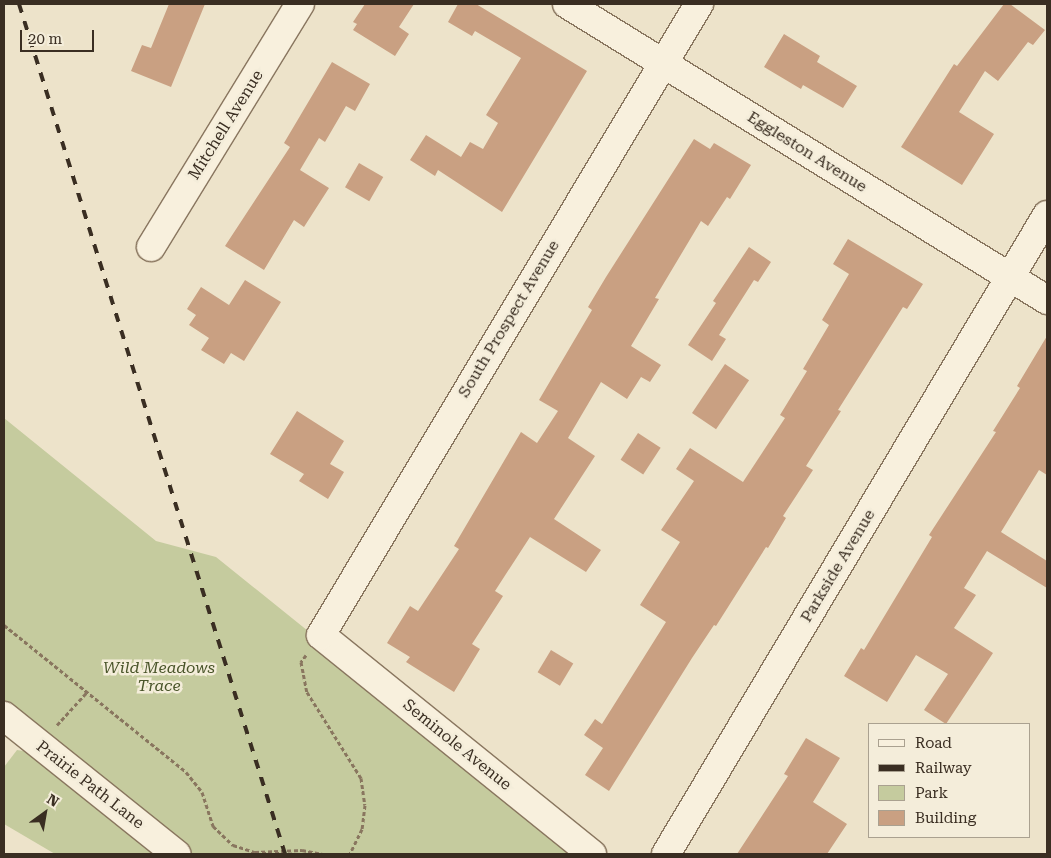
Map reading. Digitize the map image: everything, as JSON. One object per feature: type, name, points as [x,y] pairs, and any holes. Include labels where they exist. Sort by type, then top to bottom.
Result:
[{"type":"street","name":"Mitchell Avenue","points":[[151,247],[300,4]]},
{"type":"street","name":"Eggleston Avenue","points":[[567,4],[1047,300]]},
{"type":"street","name":"South Prospect Avenue","points":[[321,635],[662,62],[699,4]]},
{"type":"street","name":"Parkside Avenue","points":[[666,854],[1047,215]]},
{"type":"street","name":"Seminole Avenue","points":[[321,635],[592,854]]},
{"type":"street","name":"Prairie Path Lane","points":[[7,727],[39,745],[176,854]]},
{"type":"path","points":[[4,625],[186,772],[202,792],[213,826],[233,845],[255,852],[302,850],[324,854]]},
{"type":"path","points":[[321,635],[301,662],[307,692],[361,778],[365,806],[362,830],[350,854]]},
{"type":"path","points":[[39,745],[87,692]]},
{"type":"green space","name":"Wild Meadows Trace","points":[[4,418],[156,541],[216,557],[585,854],[180,854],[4,726]]},
{"type":"green space","points":[[17,750],[30,752],[151,849],[151,854],[55,854],[4,824],[4,767]]},
{"type":"building","points":[[169,4],[205,4],[171,87],[131,71],[142,45],[151,48]]},
{"type":"building","points":[[365,4],[414,4],[399,27],[409,34],[395,56],[353,30],[357,24],[353,22]]},
{"type":"building","points":[[458,4],[476,4],[587,71],[502,212],[438,170],[435,176],[410,160],[426,135],[461,157],[470,142],[483,149],[498,123],[486,115],[521,58],[475,31],[472,36],[448,22]]},
{"type":"building","points":[[1004,4],[1010,4],[1045,30],[1033,45],[1028,42],[998,81],[985,71],[959,112],[994,134],[962,185],[901,147],[954,64],[957,66]]},
{"type":"building","points":[[784,34],[820,56],[817,62],[857,86],[843,108],[803,85],[801,89],[764,67]]},
{"type":"building","points":[[332,62],[370,84],[355,111],[346,106],[325,142],[319,138],[300,170],[329,188],[304,227],[294,220],[264,270],[225,246],[290,147],[284,143]]},
{"type":"building","points":[[694,139],[710,149],[714,143],[751,165],[730,199],[727,197],[708,226],[701,221],[655,298],[659,299],[631,346],[661,365],[650,382],[641,377],[627,399],[601,382],[568,438],[595,456],[554,519],[601,550],[586,572],[530,537],[495,591],[503,596],[472,644],[480,649],[454,692],[406,662],[410,657],[387,643],[410,606],[418,611],[459,549],[454,546],[521,432],[537,443],[558,411],[539,400],[592,310],[588,307]]},
{"type":"building","points":[[359,163],[383,177],[369,201],[345,187]]},
{"type":"building","points":[[848,239],[923,284],[907,309],[903,307],[838,410],[841,411],[806,466],[813,470],[783,516],[786,518],[768,548],[766,547],[716,626],[714,625],[692,658],[609,791],[585,775],[603,748],[584,735],[595,719],[602,724],[666,622],[640,605],[680,542],[661,530],[694,481],[676,469],[690,448],[743,482],[785,418],[780,415],[807,371],[803,369],[829,325],[822,320],[849,274],[833,264]]},
{"type":"building","points":[[749,247],[771,262],[758,282],[754,280],[719,335],[726,339],[712,361],[688,345],[716,303],[713,301]]},
{"type":"building","points":[[245,280],[281,302],[244,361],[231,353],[224,364],[201,350],[209,338],[189,325],[196,315],[187,309],[201,287],[229,305]]},
{"type":"building","points":[[1047,336],[1047,475],[1039,470],[1001,532],[1047,561],[1047,588],[987,551],[964,588],[976,595],[954,628],[993,653],[947,723],[944,723],[924,710],[948,674],[916,655],[887,702],[844,676],[861,648],[864,650],[932,537],[929,535],[996,432],[993,431],[1020,388],[1017,386]]},
{"type":"building","points":[[725,364],[749,380],[716,429],[692,413]]},
{"type":"building","points":[[297,411],[344,441],[330,464],[344,472],[328,499],[299,481],[304,474],[270,454]]},
{"type":"building","points":[[638,433],[661,448],[643,475],[621,460]]},
{"type":"building","points":[[551,650],[573,663],[560,686],[538,672]]},
{"type":"building","points":[[806,738],[840,758],[813,802],[847,824],[827,854],[737,854],[788,776],[784,774]]},
{"type":"railway","points":[[19,4],[285,854]]}]
